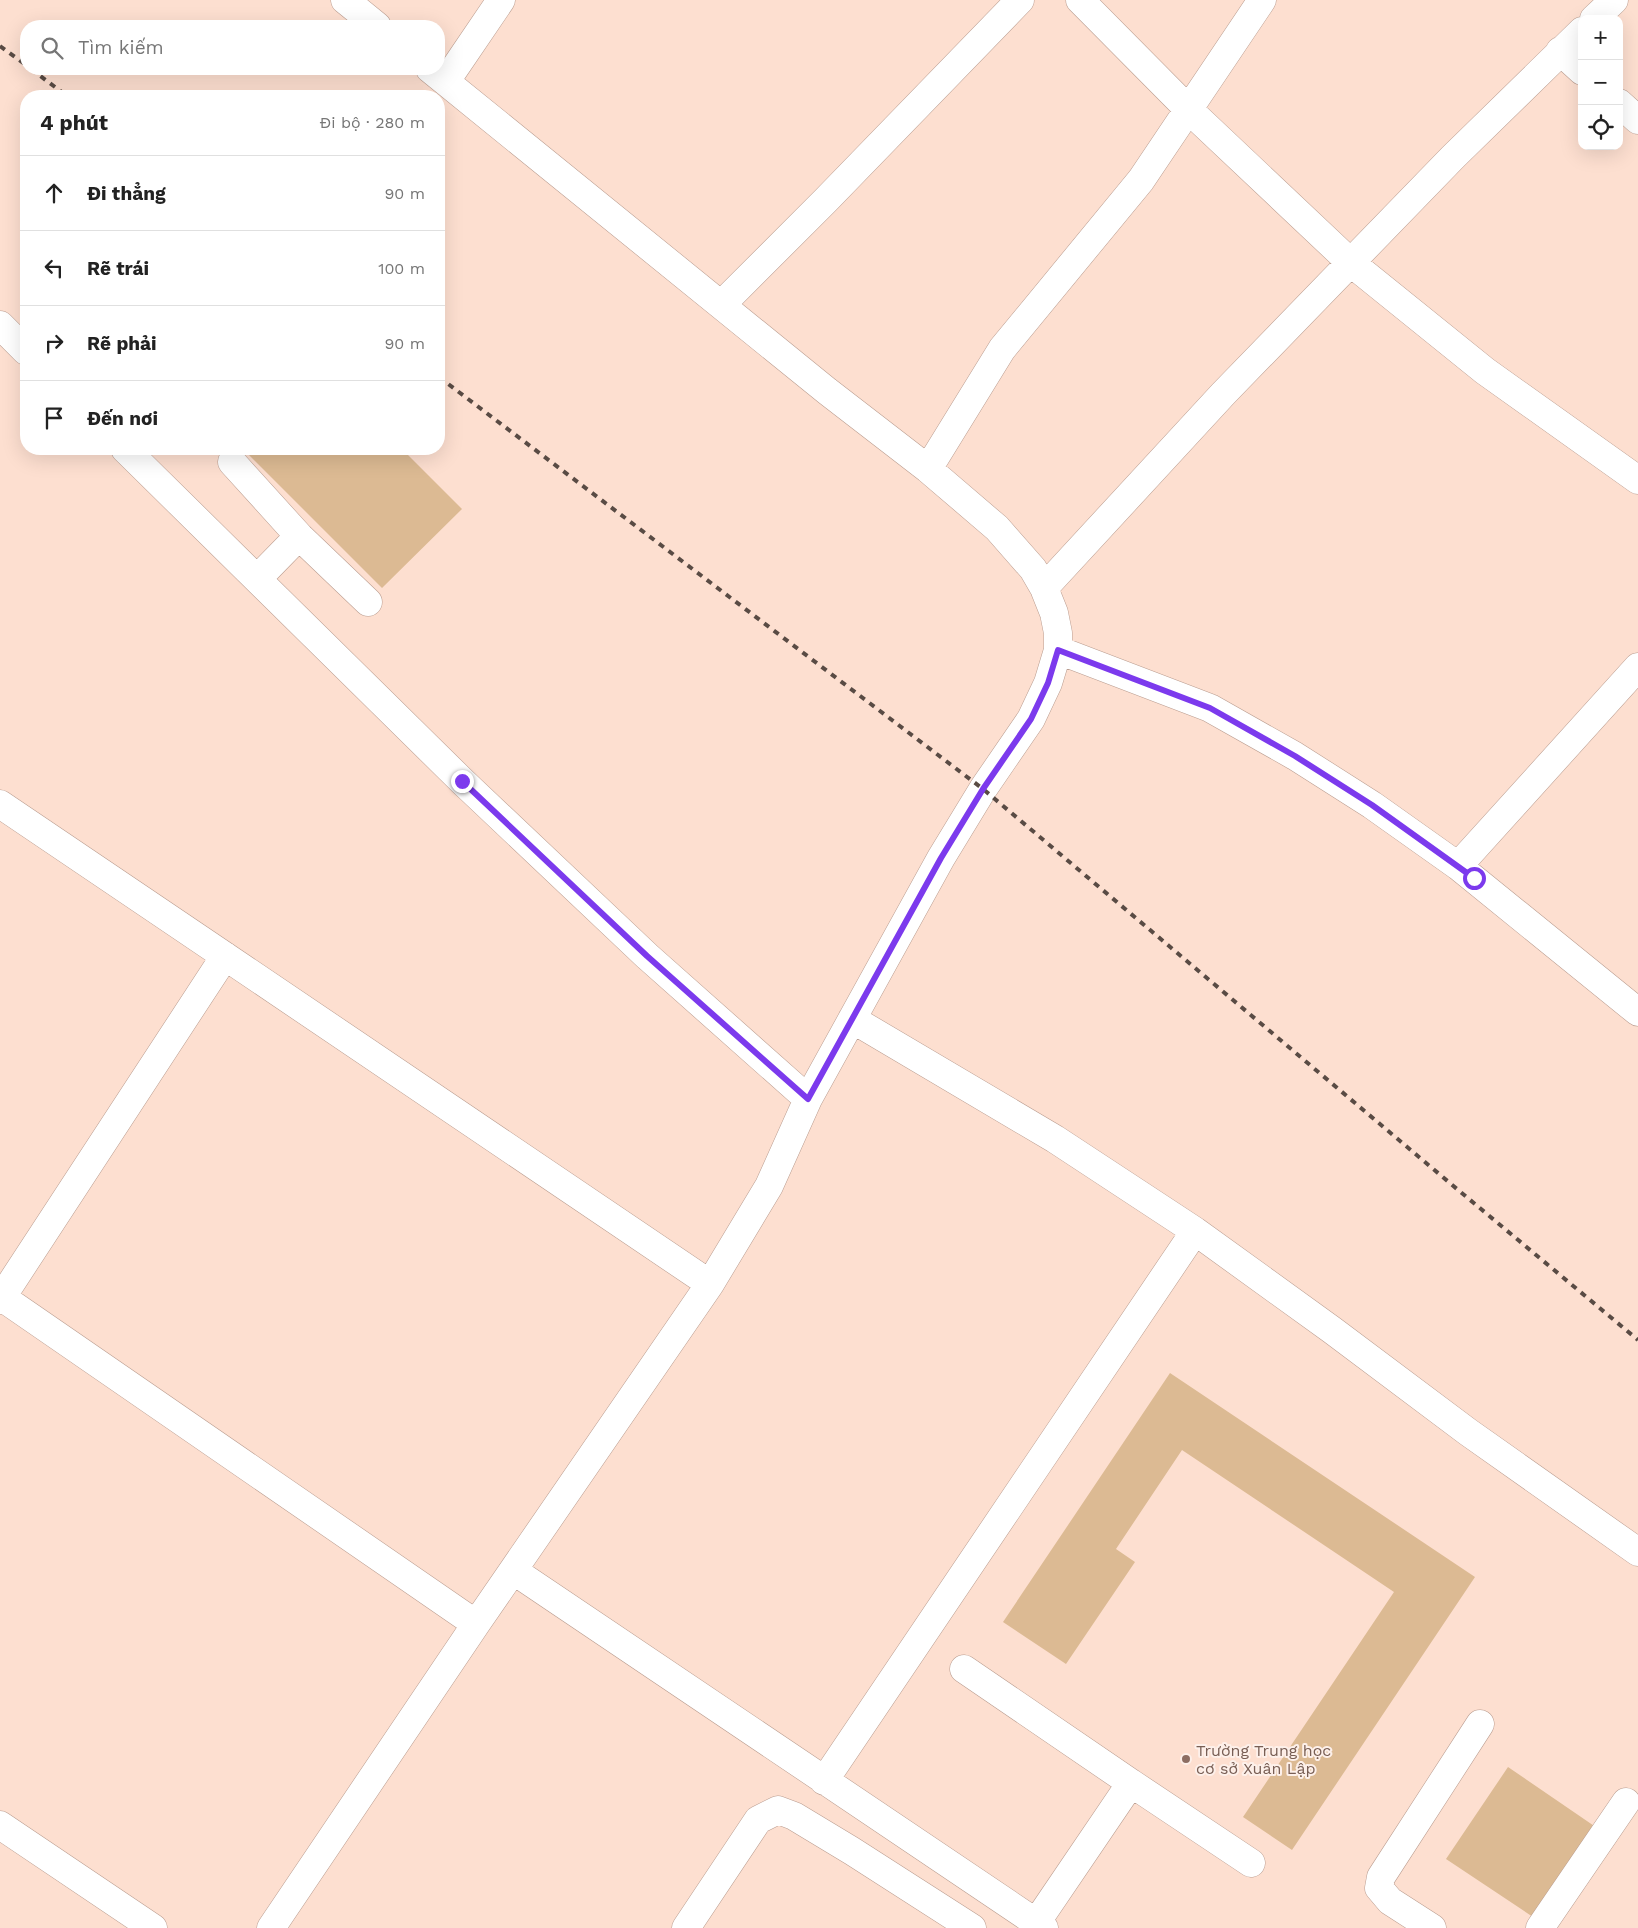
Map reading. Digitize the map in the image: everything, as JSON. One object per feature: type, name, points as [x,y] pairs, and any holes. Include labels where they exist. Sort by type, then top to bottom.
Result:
[{"type":"street","points":[[344,0],[369,20]]},
{"type":"street","points":[[445,67],[501,0]]},
{"type":"street","points":[[721,305],[1020,0]]},
{"type":"street","points":[[1080,0],[1189,110],[1350,262],[1485,372],[1638,480]]},
{"type":"street","points":[[928,470],[1002,348],[1044,295],[1121,206],[1189,110],[1262,0]]},
{"type":"street","points":[[1598,15],[1614,0]]},
{"type":"street","points":[[1044,588],[1223,394],[1350,262],[1453,157],[1578,35]]},
{"type":"street","points":[[1560,52],[1578,67]]},
{"type":"street","points":[[271,1928],[476,1624],[514,1572],[710,1284],[769,1186],[808,1099],[941,858],[983,789],[1031,719],[1048,683],[1058,650],[1058,633],[1054,613],[1044,588],[1033,569],[997,528],[928,470],[438,75]]},
{"type":"street","points":[[1621,105],[1638,120]]},
{"type":"street","points":[[0,325],[20,345]]},
{"type":"street","points":[[131,455],[490,808],[647,956],[808,1099]]},
{"type":"street","points":[[232,462],[299,536],[368,602]]},
{"type":"street","points":[[258,578],[299,536]]},
{"type":"street","points":[[1058,650],[1210,708],[1295,756],[1372,805],[1458,866],[1638,1012]]},
{"type":"street","points":[[1458,866],[1638,667]]},
{"type":"street","points":[[0,804],[710,1284]]},
{"type":"street","points":[[225,956],[1,1298],[476,1624]]},
{"type":"street","points":[[852,1019],[1055,1139],[1195,1231],[1332,1330],[1468,1432],[1638,1552]]},
{"type":"street","points":[[824,1780],[1195,1231]]},
{"type":"street","points":[[514,1572],[1040,1926],[1132,1783]]},
{"type":"street","points":[[964,1669],[1251,1863]]},
{"type":"street","points":[[1432,1928],[1390,1901],[1379,1888],[1381,1877],[1480,1724]]},
{"type":"street","points":[[1540,1928],[1626,1802]]},
{"type":"street","points":[[686,1928],[758,1820],[778,1810],[794,1816],[827,1836],[972,1928]]},
{"type":"street","points":[[0,1825],[153,1928]]},
{"type":"building","points":[[249,455],[408,455],[462,509],[382,588]]},
{"type":"building","points":[[1170,1373],[1475,1577],[1292,1850],[1243,1817],[1394,1592],[1182,1450],[1116,1549],[1135,1562],[1066,1664],[1003,1622]]},
{"type":"building","points":[[1508,1767],[1603,1832],[1542,1923],[1446,1859]]},
{"type":"railway","points":[[0,46],[20,61]]},
{"type":"railway","points":[[39,75],[59,90]]},
{"type":"railway","points":[[445,382],[983,789],[1638,1340]]},
{"type":"place","name":"Trường Trung học cơ sở Xuân Lập","points":[[1186,1759]]},
{"type":"route","points":[[462,781],[647,956],[808,1099],[941,858],[983,789],[1031,719],[1042,699],[1058,650],[1210,708],[1295,756],[1372,805],[1474,878]]}]
